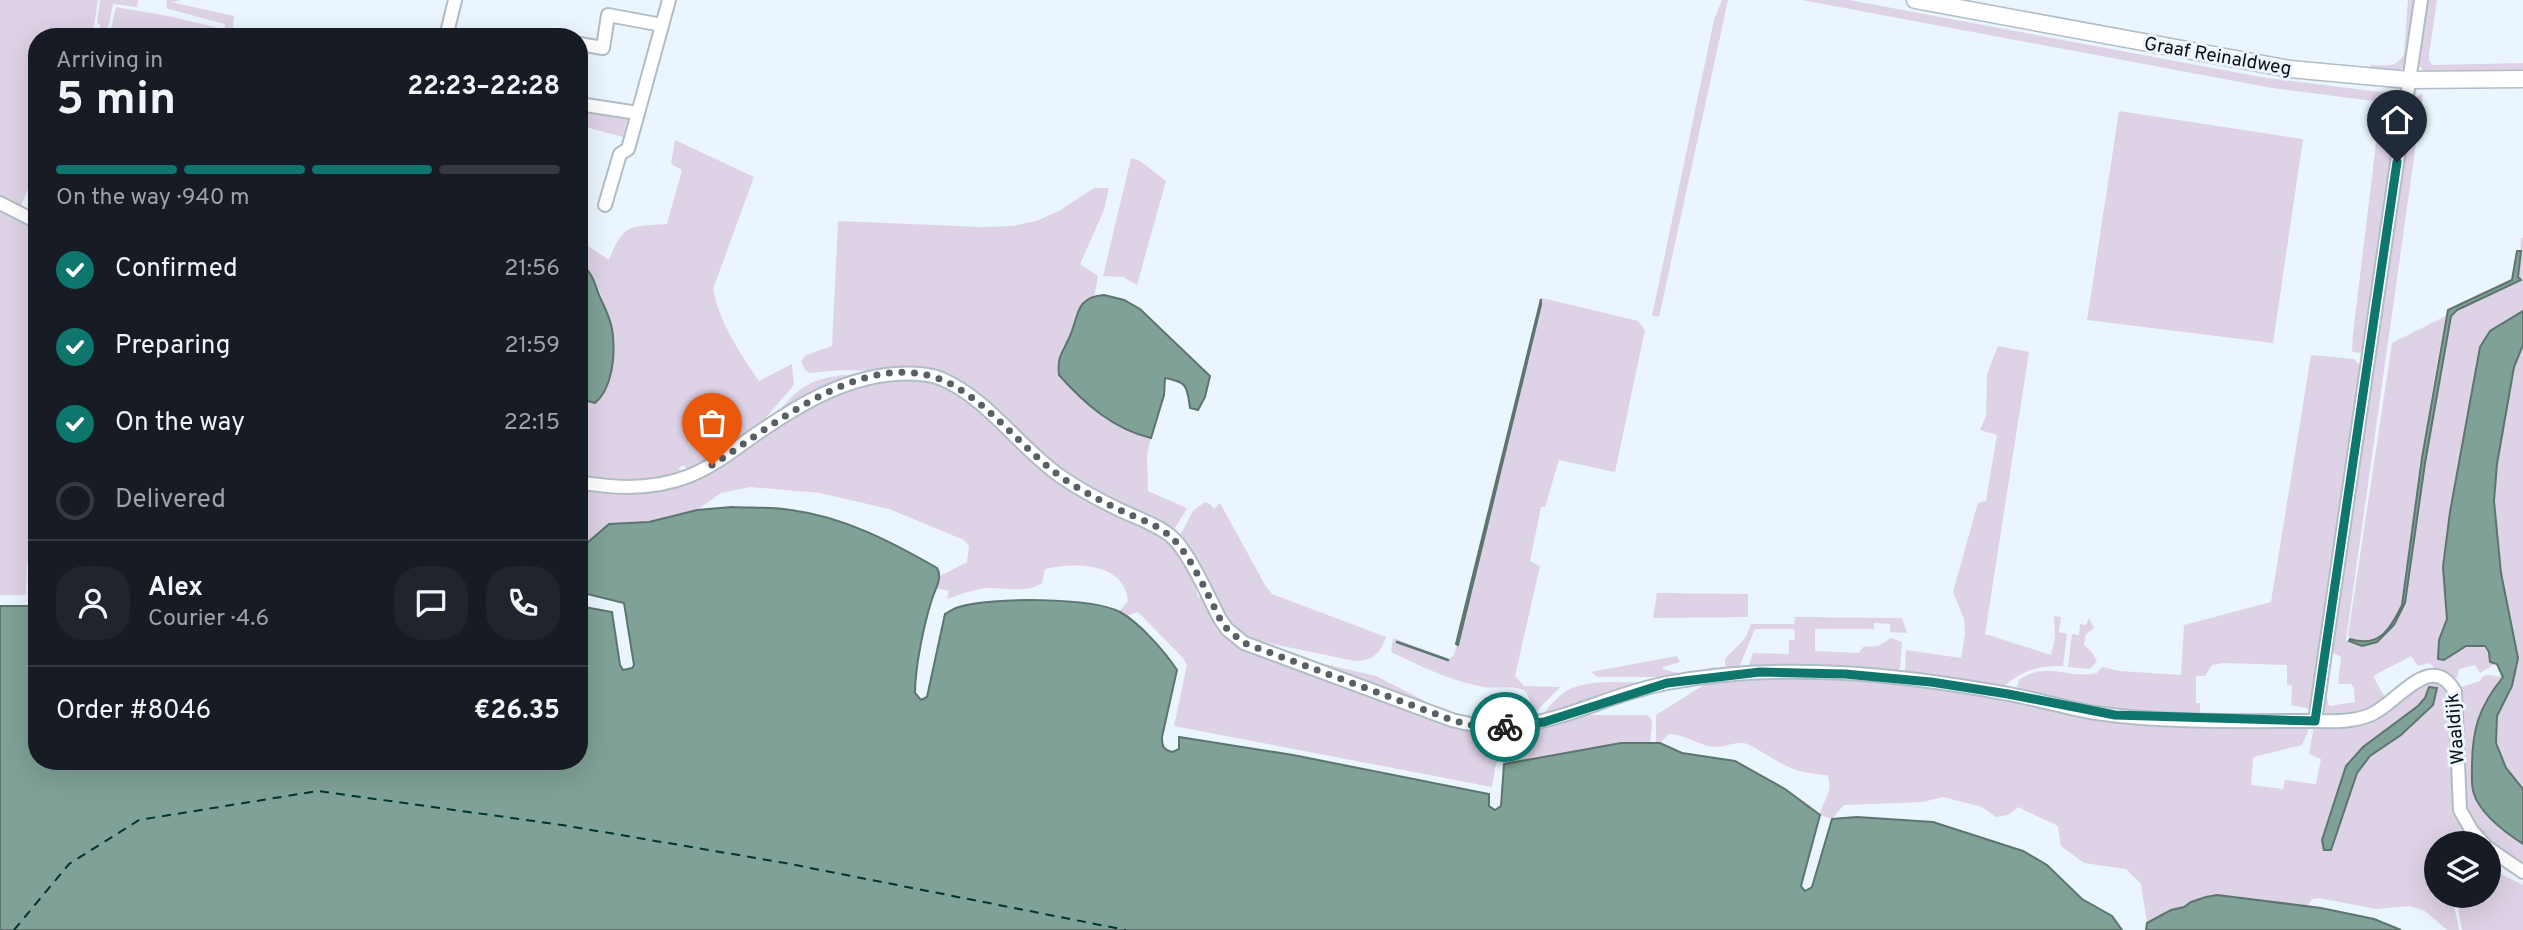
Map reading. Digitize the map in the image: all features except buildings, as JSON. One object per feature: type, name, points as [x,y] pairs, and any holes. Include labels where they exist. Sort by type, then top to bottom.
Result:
[{"type":"main road","name":"Graaf Reinaldweg","points":[[1915,0],[2250,63],[2409,80],[2523,79]]},
{"type":"street","points":[[448,28],[455,0]]},
{"type":"street","points":[[605,205],[620,154],[628,149],[632,139],[670,0]]},
{"type":"street","points":[[2315,721],[2421,0]]},
{"type":"street","points":[[588,46],[603,48],[608,15],[662,25]]},
{"type":"street","points":[[588,105],[638,113]]},
{"type":"street","points":[[0,203],[28,217]]},
{"type":"street","name":"Waaldijk","points":[[588,484],[635,487],[686,477],[712,465],[802,405],[837,387],[878,375],[919,373],[941,379],[965,393],[1040,460],[1081,490],[1155,526],[1173,538],[1220,619],[1227,629],[1244,643],[1409,706],[1471,725],[1495,728],[1532,724],[1667,683],[1760,672],[1845,674],[1931,682],[2115,715],[2345,720],[2369,715],[2423,677],[2435,675],[2444,678],[2451,685],[2456,697],[2460,810],[2472,831]]},
{"type":"street","points":[[2501,857],[2523,872]]},
{"type":"shaded area","points":[[0,0],[98,0],[93,28],[28,28],[28,189],[19,209],[0,199]]},
{"type":"shaded area","points":[[100,0],[138,0],[137,7],[113,4],[108,28],[99,28],[100,24],[97,23]]},
{"type":"shaded area","points":[[167,0],[181,0],[171,2],[234,16],[233,28],[224,28],[225,24],[166,7]]},
{"type":"shaded area","points":[[1722,0],[1728,0],[1659,317],[1652,315],[1714,20]]},
{"type":"shaded area","points":[[1802,0],[1849,0],[2261,77],[2388,93],[2401,99],[2364,353],[2352,352],[2353,334],[2381,102],[2272,88]]},
{"type":"shaded area","points":[[2408,0],[2418,0],[2406,66],[2393,72],[2369,72],[2371,65],[2395,64],[2404,53]]},
{"type":"shaded area","points":[[2423,0],[2437,0],[2429,54],[2432,65],[2523,63],[2523,74],[2425,73],[2417,62]]},
{"type":"shaded area","points":[[116,7],[215,28],[111,28]]},
{"type":"shaded area","points":[[2423,94],[2346,640],[2358,645],[2377,642],[2394,625],[2405,603],[2425,463],[2451,316],[2457,310],[2521,280],[2518,277],[2523,238],[2523,311],[2498,325],[2480,347],[2450,512],[2443,567],[2447,619],[2439,655],[2445,657],[2474,644],[2484,648],[2497,663],[2480,673],[2475,665],[2459,669],[2457,678],[2452,678],[2442,674],[2430,663],[2418,666],[2411,656],[2373,676],[2387,701],[2365,714],[2327,716],[2321,707],[2325,688],[2329,706],[2355,702],[2351,684],[2338,684],[2341,657],[2328,650],[2411,98]]},
{"type":"shaded area","points":[[2119,111],[2303,139],[2273,343],[2087,320]]},
{"type":"shaded area","points":[[588,112],[628,117],[623,137],[588,128]]},
{"type":"shaded area","points":[[675,140],[754,177],[713,289],[725,325],[759,381],[792,364],[794,385],[755,430],[689,473],[684,465],[679,468],[680,474],[642,483],[588,479],[588,402],[600,399],[612,368],[606,310],[595,281],[588,271],[588,246],[609,260],[619,239],[630,229],[667,224],[682,170],[671,164]]},
{"type":"shaded area","points":[[1131,158],[1140,161],[1166,181],[1137,285],[1123,277],[1103,276]]},
{"type":"shaded area","points":[[1094,188],[1109,188],[1104,210],[1080,264],[1098,276],[1094,297],[1083,304],[1076,314],[1069,339],[1063,347],[1059,375],[1100,414],[1124,428],[1151,438],[1147,454],[1148,491],[1187,508],[1174,530],[1099,496],[1058,471],[963,386],[877,371],[810,373],[805,370],[801,361],[806,355],[832,346],[838,221],[1013,226],[1036,221],[1059,211]]},
{"type":"shaded area","points":[[0,208],[28,222],[28,560],[26,595],[0,595]]},
{"type":"shaded area","points":[[2517,251],[2521,251],[2518,277],[2521,280],[2457,310],[2451,316],[2425,463],[2405,603],[2394,625],[2377,642],[2362,646],[2349,641],[2369,641],[2382,635],[2402,605],[2422,458],[2448,310],[2512,280]]},
{"type":"shaded area","points":[[588,270],[610,320],[613,336],[613,363],[609,381],[595,403],[588,401]]},
{"type":"shaded area","points":[[1104,295],[1124,300],[1140,309],[1210,376],[1205,397],[1198,410],[1190,408],[1187,390],[1182,384],[1165,378],[1164,395],[1151,438],[1124,428],[1100,414],[1059,375],[1059,359],[1082,304]]},
{"type":"shaded area","points":[[1542,298],[1638,321],[1645,330],[1615,472],[1559,460],[1545,507],[1541,507],[1530,561],[1540,566],[1515,676],[1524,686],[1560,687],[1530,718],[1529,698],[1521,689],[1487,687],[1459,681],[1391,652],[1393,638],[1449,659],[1454,655]]},
{"type":"shaded area","points":[[1541,299],[1541,305],[1458,645],[1456,644]]},
{"type":"shaded area","points":[[2523,311],[2523,345],[2514,367],[2497,464],[2494,501],[2501,573],[2518,658],[2512,686],[2497,716],[2496,743],[2506,768],[2523,789],[2523,844],[2488,816],[2477,802],[2472,788],[2472,753],[2478,719],[2488,698],[2503,677],[2497,664],[2490,662],[2485,646],[2466,646],[2444,660],[2438,659],[2439,640],[2447,619],[2443,567],[2450,512],[2480,347],[2490,331]]},
{"type":"shaded area","points":[[2446,316],[2403,599],[2386,630],[2372,640],[2356,641],[2348,636],[2392,343]]},
{"type":"shaded area","points":[[2523,345],[2523,789],[2506,768],[2496,743],[2497,716],[2512,686],[2518,658],[2501,573],[2494,507],[2497,464],[2514,367]]},
{"type":"shaded area","points":[[1998,346],[2029,352],[1985,634],[2051,655],[2055,638],[2054,616],[2061,617],[2059,632],[2067,634],[2063,666],[2031,670],[2003,687],[1911,676],[1905,671],[1906,650],[1961,658],[1964,619],[1953,592],[1978,503],[1986,501],[1997,435],[1980,430],[1986,416],[1987,374]]},
{"type":"shaded area","points":[[2311,355],[2354,359],[2362,367],[2311,709],[2291,705],[2292,686],[2287,685],[2287,665],[2212,665],[2205,676],[2196,676],[2196,703],[2200,703],[2200,716],[2109,711],[2016,690],[2019,680],[2039,671],[2087,674],[2097,673],[2102,667],[2119,671],[2181,675],[2184,625],[2271,602]]},
{"type":"shaded area","points":[[860,375],[777,413],[805,386],[820,379]]},
{"type":"shaded area","points":[[926,378],[964,397],[1038,463],[1155,530],[1174,546],[1191,574],[1198,597],[1206,600],[1225,632],[1462,726],[1575,715],[1646,715],[1650,717],[1652,724],[1650,743],[1621,743],[1504,764],[1499,760],[1492,787],[1174,726],[1187,665],[1138,612],[1126,616],[1119,612],[1128,601],[1125,588],[1108,572],[1083,566],[1045,569],[1042,583],[1036,586],[1015,589],[986,588],[947,599],[949,591],[936,588],[940,576],[967,562],[969,546],[964,540],[889,509],[820,493],[750,487],[721,493],[697,510],[669,519],[609,524],[588,542],[588,485],[657,488],[783,420],[862,382]]},
{"type":"shaded area","points":[[1205,502],[1214,509],[1220,503],[1272,594],[1386,637],[1378,652],[1366,660],[1355,661],[1244,638],[1230,627],[1178,539],[1193,511]]},
{"type":"shaded area","points":[[732,507],[811,513],[885,540],[937,568],[939,580],[920,646],[915,693],[921,700],[927,697],[945,614],[953,609],[994,601],[1016,600],[1087,603],[1120,612],[1136,623],[1177,670],[1162,737],[1164,747],[1173,752],[1179,749],[1179,737],[1293,755],[1489,794],[1489,806],[1495,810],[1501,806],[1504,764],[1621,743],[1660,743],[1682,753],[1735,761],[1785,789],[1820,815],[1801,886],[1805,891],[1812,887],[1832,819],[1857,817],[1933,822],[2023,851],[2047,865],[2082,899],[2112,916],[2122,930],[0,930],[0,606],[28,606],[28,770],[588,770],[588,608],[612,612],[620,665],[623,670],[634,665],[624,603],[588,594],[588,542],[609,524],[649,522],[697,510]]},
{"type":"shaded area","points":[[1657,593],[1748,594],[1748,617],[1653,618]]},
{"type":"shaded area","points":[[1795,617],[1902,618],[1907,633],[1890,632],[1890,624],[1874,623],[1874,629],[1815,629],[1815,651],[1859,653],[1863,647],[1878,646],[1891,638],[1902,642],[1900,668],[1895,673],[1748,668],[1753,653],[1789,654],[1789,640],[1795,640],[1794,629],[1755,629],[1738,670],[1732,671],[1725,665],[1725,659],[1746,637],[1751,624],[1794,624]]},
{"type":"shaded area","points":[[2089,618],[2094,628],[2086,634],[2084,645],[2097,661],[2090,669],[2068,667],[2072,634],[2079,635],[2080,624],[2086,625]]},
{"type":"shaded area","points":[[1677,656],[1680,662],[1663,669],[1682,674],[1714,667],[1719,671],[1667,677],[1598,677],[1591,672]]},
{"type":"shaded area","points":[[1303,659],[1376,676],[1450,714]]},
{"type":"shaded area","points":[[2502,673],[2503,677],[2488,698],[2475,729],[2472,784],[2482,809],[2502,829],[2523,844],[2523,868],[2501,854],[2501,831],[2478,831],[2465,808],[2458,688],[2480,681],[2483,676],[2499,677]]},
{"type":"shaded area","points":[[1815,677],[1929,685],[2046,707],[2305,725],[2308,731],[2302,745],[2253,757],[2251,785],[2283,789],[2285,780],[2316,784],[2321,759],[2309,754],[2314,726],[2345,723],[2418,684],[2435,680],[2449,689],[2455,812],[2465,830],[2424,831],[2424,908],[2454,908],[2459,930],[2447,930],[2425,911],[2409,906],[2376,909],[2319,898],[2312,899],[2307,907],[2217,895],[2171,910],[2147,923],[2141,884],[2126,869],[2084,863],[2061,846],[2058,826],[2018,807],[2008,815],[1996,817],[1982,807],[1943,797],[1923,802],[1844,805],[1832,819],[1820,815],[1830,786],[1827,775],[1813,774],[1784,765],[1744,743],[1716,747],[1669,734],[1660,743],[1656,743],[1656,715],[1707,683],[1717,680]],"holes":[[[2429,687],[2437,688],[2433,705],[2401,735],[2370,756],[2357,773],[2329,851],[2347,766],[2363,747],[2418,706]]]},
{"type":"shaded area","points":[[1610,682],[1653,683],[1540,717],[1561,695],[1578,686]]},
{"type":"shaded area","points":[[2429,687],[2437,688],[2433,705],[2401,735],[2370,756],[2357,773],[2331,850],[2324,850],[2322,840],[2346,766],[2363,747],[2418,706]]},
{"type":"shaded area","points":[[2501,873],[2523,885],[2523,930],[2462,930],[2458,908],[2501,908]]},
{"type":"shaded area","points":[[2217,895],[2321,908],[2374,919],[2401,930],[2146,930],[2147,923],[2171,910]]},
{"type":"waterway","points":[[1397,642],[1448,660]]},
{"type":"ferry route","points":[[14,930],[69,864],[139,820],[318,791],[562,825],[785,863],[1126,930]]},
{"type":"way so far","points":[[712,465],[802,405],[837,387],[878,375],[931,375],[965,393],[1040,460],[1081,490],[1155,526],[1173,538],[1220,619],[1227,629],[1244,643],[1452,720],[1471,725],[1505,727]]},
{"type":"route","points":[[1505,727],[1544,722],[1667,683],[1760,672],[1876,676],[1956,685],[2115,715],[2315,721],[2397,162]]}]
